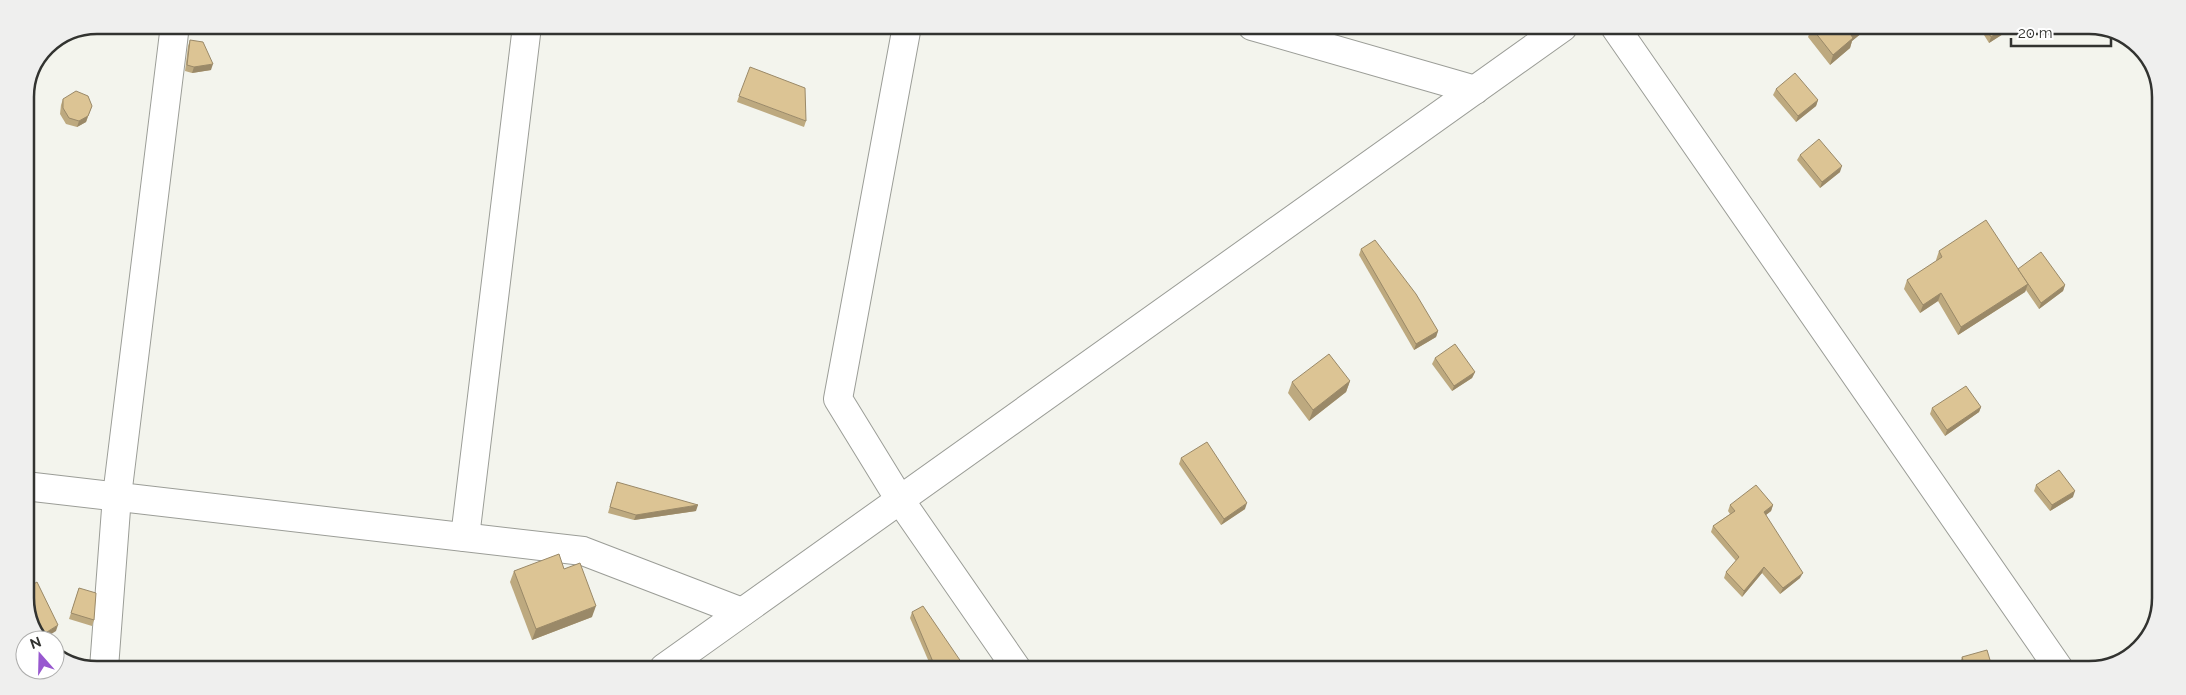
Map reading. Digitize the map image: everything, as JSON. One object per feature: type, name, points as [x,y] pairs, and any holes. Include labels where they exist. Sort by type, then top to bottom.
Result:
[{"type":"street","points":[[105,661],[117,496],[174,34]]},
{"type":"street","points":[[465,537],[526,34]]},
{"type":"street","points":[[906,34],[838,399],[900,500],[1011,661]]},
{"type":"street","points":[[1280,34],[1475,90]]},
{"type":"street","points":[[693,660],[742,612],[1553,34]]},
{"type":"street","points":[[1620,34],[2054,661]]},
{"type":"street","points":[[34,487],[583,551],[742,612]]},
{"type":"building","points":[[1816,34],[1852,34],[1853,38],[1833,55]]},
{"type":"building","points":[[190,40],[203,42],[213,64],[194,67],[187,65]]},
{"type":"building","points":[[750,67],[805,88],[806,121],[739,96]]},
{"type":"building","points":[[1795,73],[1818,100],[1798,116],[1776,89]]},
{"type":"building","points":[[76,91],[88,96],[92,106],[88,116],[79,121],[69,118],[63,108],[63,99]]},
{"type":"building","points":[[1819,139],[1842,166],[1822,182],[1800,155]]},
{"type":"building","points":[[1986,220],[2028,284],[1961,327],[1941,293],[1923,305],[1907,280],[1942,257],[1939,251]]},
{"type":"building","points":[[1375,240],[1416,294],[1438,331],[1416,344],[1361,249]]},
{"type":"building","points":[[2041,252],[2065,285],[2041,303],[2018,269]]},
{"type":"building","points":[[1455,344],[1475,372],[1454,386],[1435,358]]},
{"type":"building","points":[[1329,354],[1350,381],[1313,410],[1292,382]]},
{"type":"building","points":[[1966,386],[1981,407],[1947,430],[1932,408]]},
{"type":"building","points":[[1207,442],[1247,503],[1224,519],[1181,458]]},
{"type":"building","points":[[2059,470],[2075,491],[2052,505],[2036,485]]},
{"type":"building","points":[[617,482],[698,505],[636,515],[610,507]]},
{"type":"building","points":[[1756,485],[1773,505],[1764,512],[1803,573],[1783,588],[1764,567],[1744,591],[1726,572],[1739,557],[1713,526],[1735,511],[1730,505]]},
{"type":"building","points":[[559,554],[564,569],[580,563],[596,606],[536,629],[514,571]]},
{"type":"building","points":[[37,582],[58,625],[50,630],[42,630],[34,603],[34,584]]},
{"type":"building","points":[[79,588],[96,593],[94,620],[71,613]]},
{"type":"building","points":[[923,606],[961,661],[933,661],[912,612]]},
{"type":"building","points":[[1987,650],[1990,661],[1963,661],[1962,657]]}]
